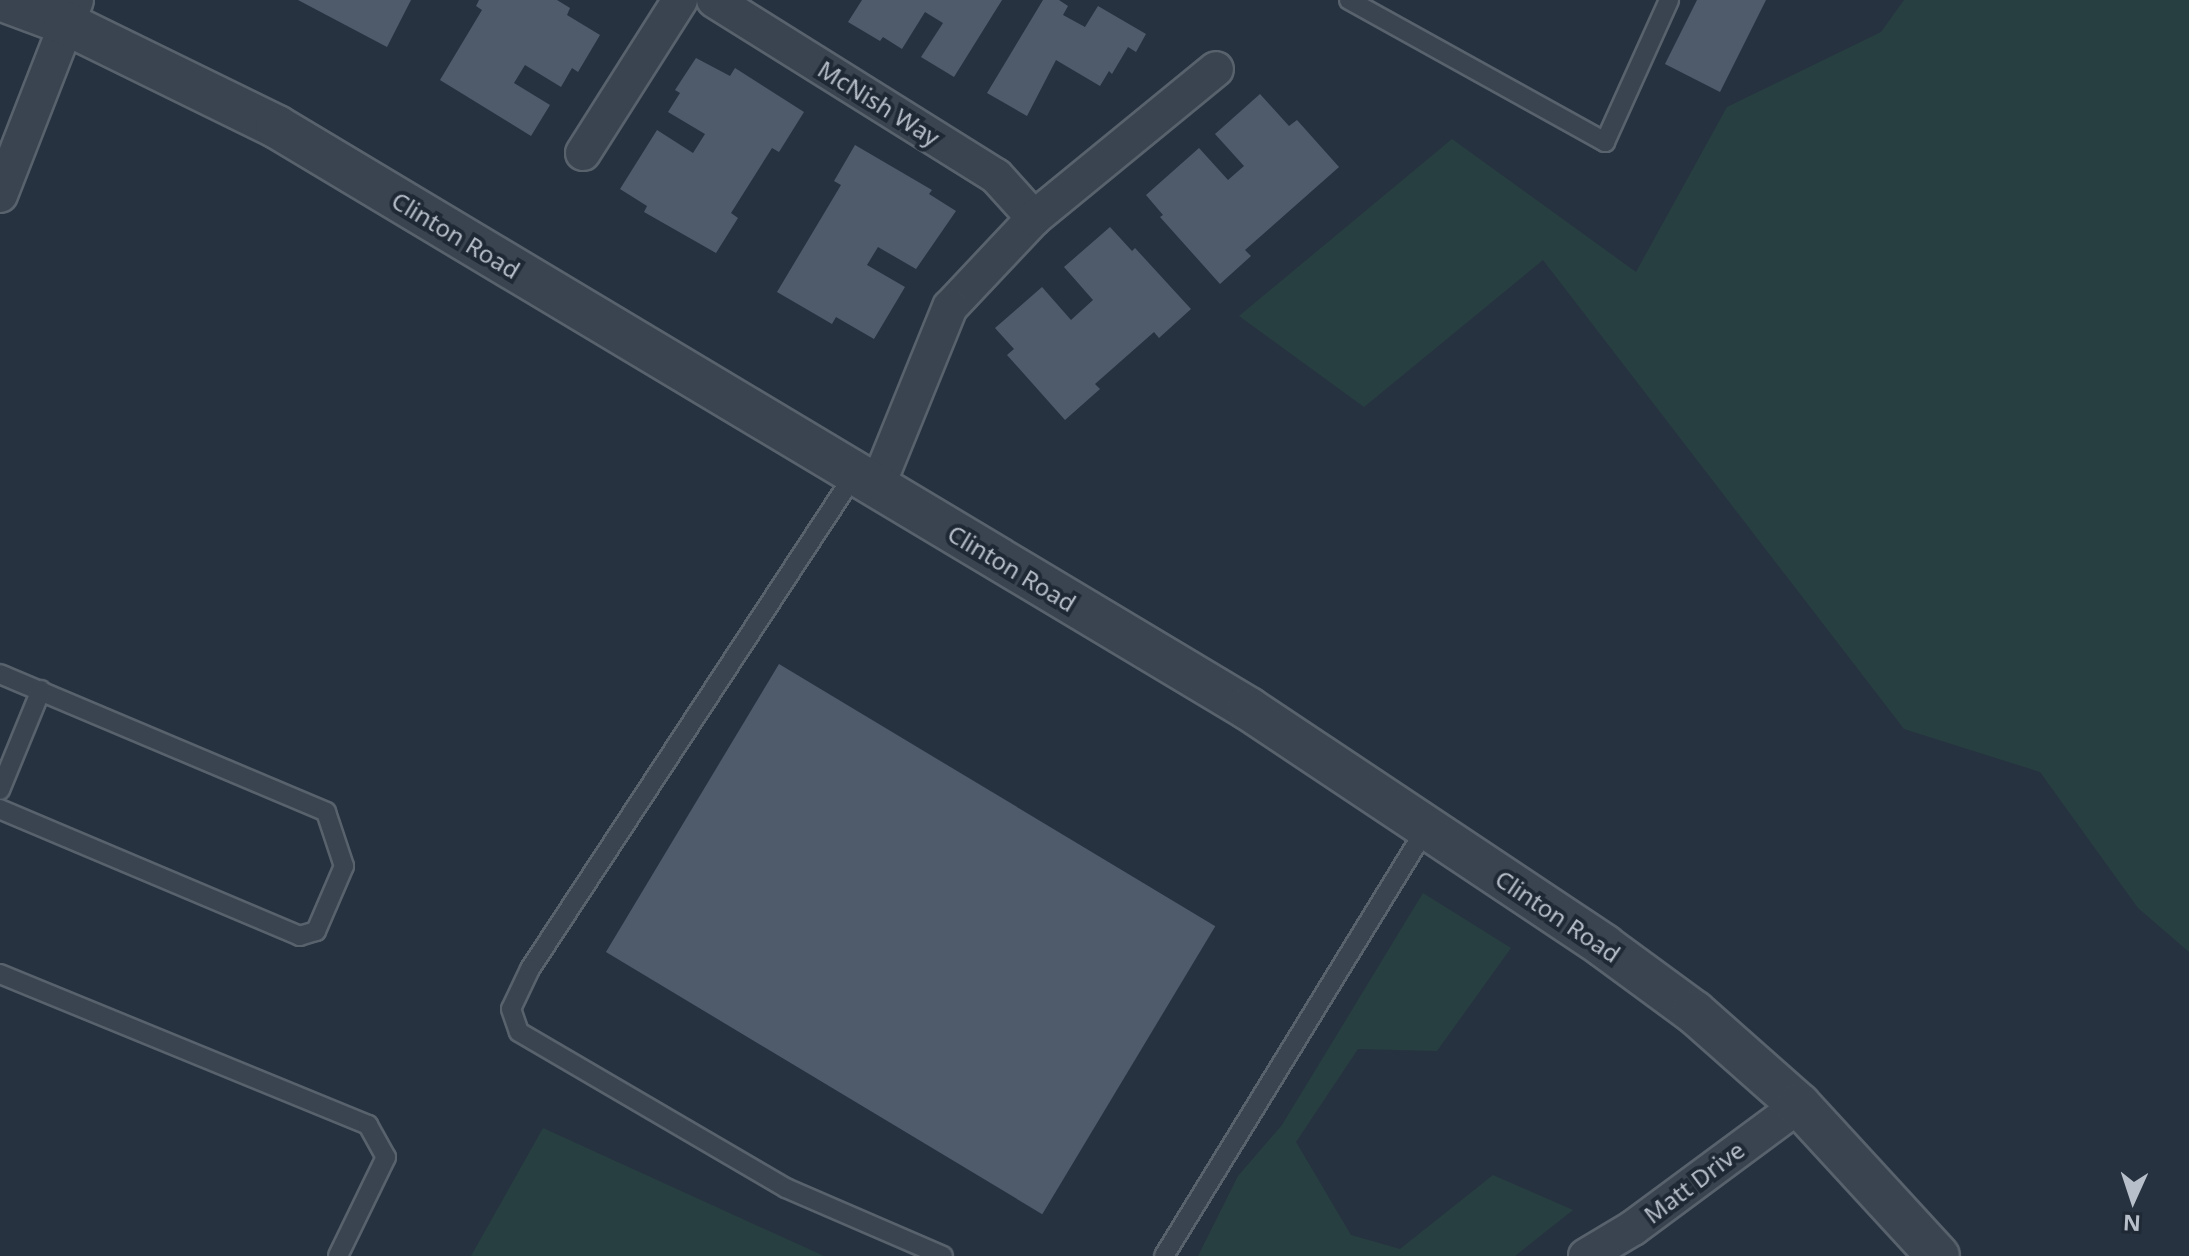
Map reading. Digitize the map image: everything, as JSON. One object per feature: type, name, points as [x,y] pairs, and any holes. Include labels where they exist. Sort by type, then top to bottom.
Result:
[{"type":"street","name":"Clinton Road","points":[[3,0],[71,12],[277,127],[1249,709],[1427,827],[1694,1012],[1799,1105],[1938,1256]]},
{"type":"street","points":[[583,153],[680,0]]},
{"type":"street","name":"McNish Way","points":[[714,0],[996,176],[1034,218]]},
{"type":"street","points":[[0,195],[71,12]]},
{"type":"street","points":[[866,481],[950,307],[1034,218],[1216,69]]},
{"type":"street","name":"Matt Drive","points":[[1586,1256],[1633,1228],[1799,1105]]},
{"type":"lane","points":[[1349,0],[1605,142],[1669,0]]},
{"type":"lane","points":[[866,481],[530,969],[511,1009],[519,1032],[786,1188],[943,1256]]},
{"type":"lane","points":[[0,674],[326,812],[344,866],[316,931],[300,936],[0,809]]},
{"type":"lane","points":[[0,790],[41,690]]},
{"type":"lane","points":[[1164,1256],[1427,827]]},
{"type":"lane","points":[[0,974],[368,1125],[386,1157],[338,1256]]},
{"type":"green space","points":[[1904,0],[2189,0],[2189,952],[2138,908],[2040,772],[1904,729],[1543,260],[1364,407],[1239,316],[1452,139],[1636,272],[1727,107],[1881,32]]},
{"type":"green space","points":[[1423,893],[1511,948],[1437,1051],[1358,1049],[1296,1142],[1351,1235],[1400,1249],[1493,1175],[1573,1210],[1515,1256],[1198,1256],[1238,1176],[1282,1125]]},
{"type":"green space","points":[[543,1128],[824,1256],[471,1256]]},
{"type":"building","points":[[298,0],[411,0],[387,47]]},
{"type":"building","points":[[479,0],[557,0],[570,8],[567,15],[600,35],[578,72],[572,68],[561,87],[525,65],[514,83],[550,105],[531,136],[440,80],[482,10],[476,6]]},
{"type":"building","points":[[862,0],[1002,0],[954,77],[921,57],[943,23],[925,12],[902,49],[883,37],[880,41],[848,22]]},
{"type":"building","points":[[1043,0],[1059,0],[1068,6],[1063,15],[1085,27],[1098,6],[1146,34],[1136,52],[1128,47],[1112,74],[1109,71],[1100,86],[1056,60],[1027,116],[987,93]]},
{"type":"building","points":[[1697,0],[1766,0],[1720,92],[1665,64]]},
{"type":"building","points":[[696,58],[730,76],[735,68],[804,112],[779,152],[772,148],[731,213],[738,218],[716,253],[644,212],[647,206],[620,189],[657,130],[693,153],[705,134],[668,112],[680,93],[675,90]]},
{"type":"building","points":[[1260,94],[1289,126],[1297,120],[1339,167],[1245,250],[1251,256],[1220,284],[1160,217],[1163,215],[1146,195],[1199,148],[1228,180],[1244,166],[1215,134]]},
{"type":"building","points":[[855,145],[932,190],[929,194],[956,211],[916,269],[878,247],[867,265],[905,287],[874,339],[836,317],[832,324],[777,292],[841,185],[834,181]]},
{"type":"building","points":[[1110,227],[1132,251],[1135,248],[1191,309],[1159,338],[1154,332],[1095,384],[1100,389],[1065,420],[1007,355],[1014,349],[995,328],[1042,287],[1071,320],[1093,300],[1064,267]]},
{"type":"building","points":[[779,664],[1215,926],[1042,1214],[606,952]]}]
